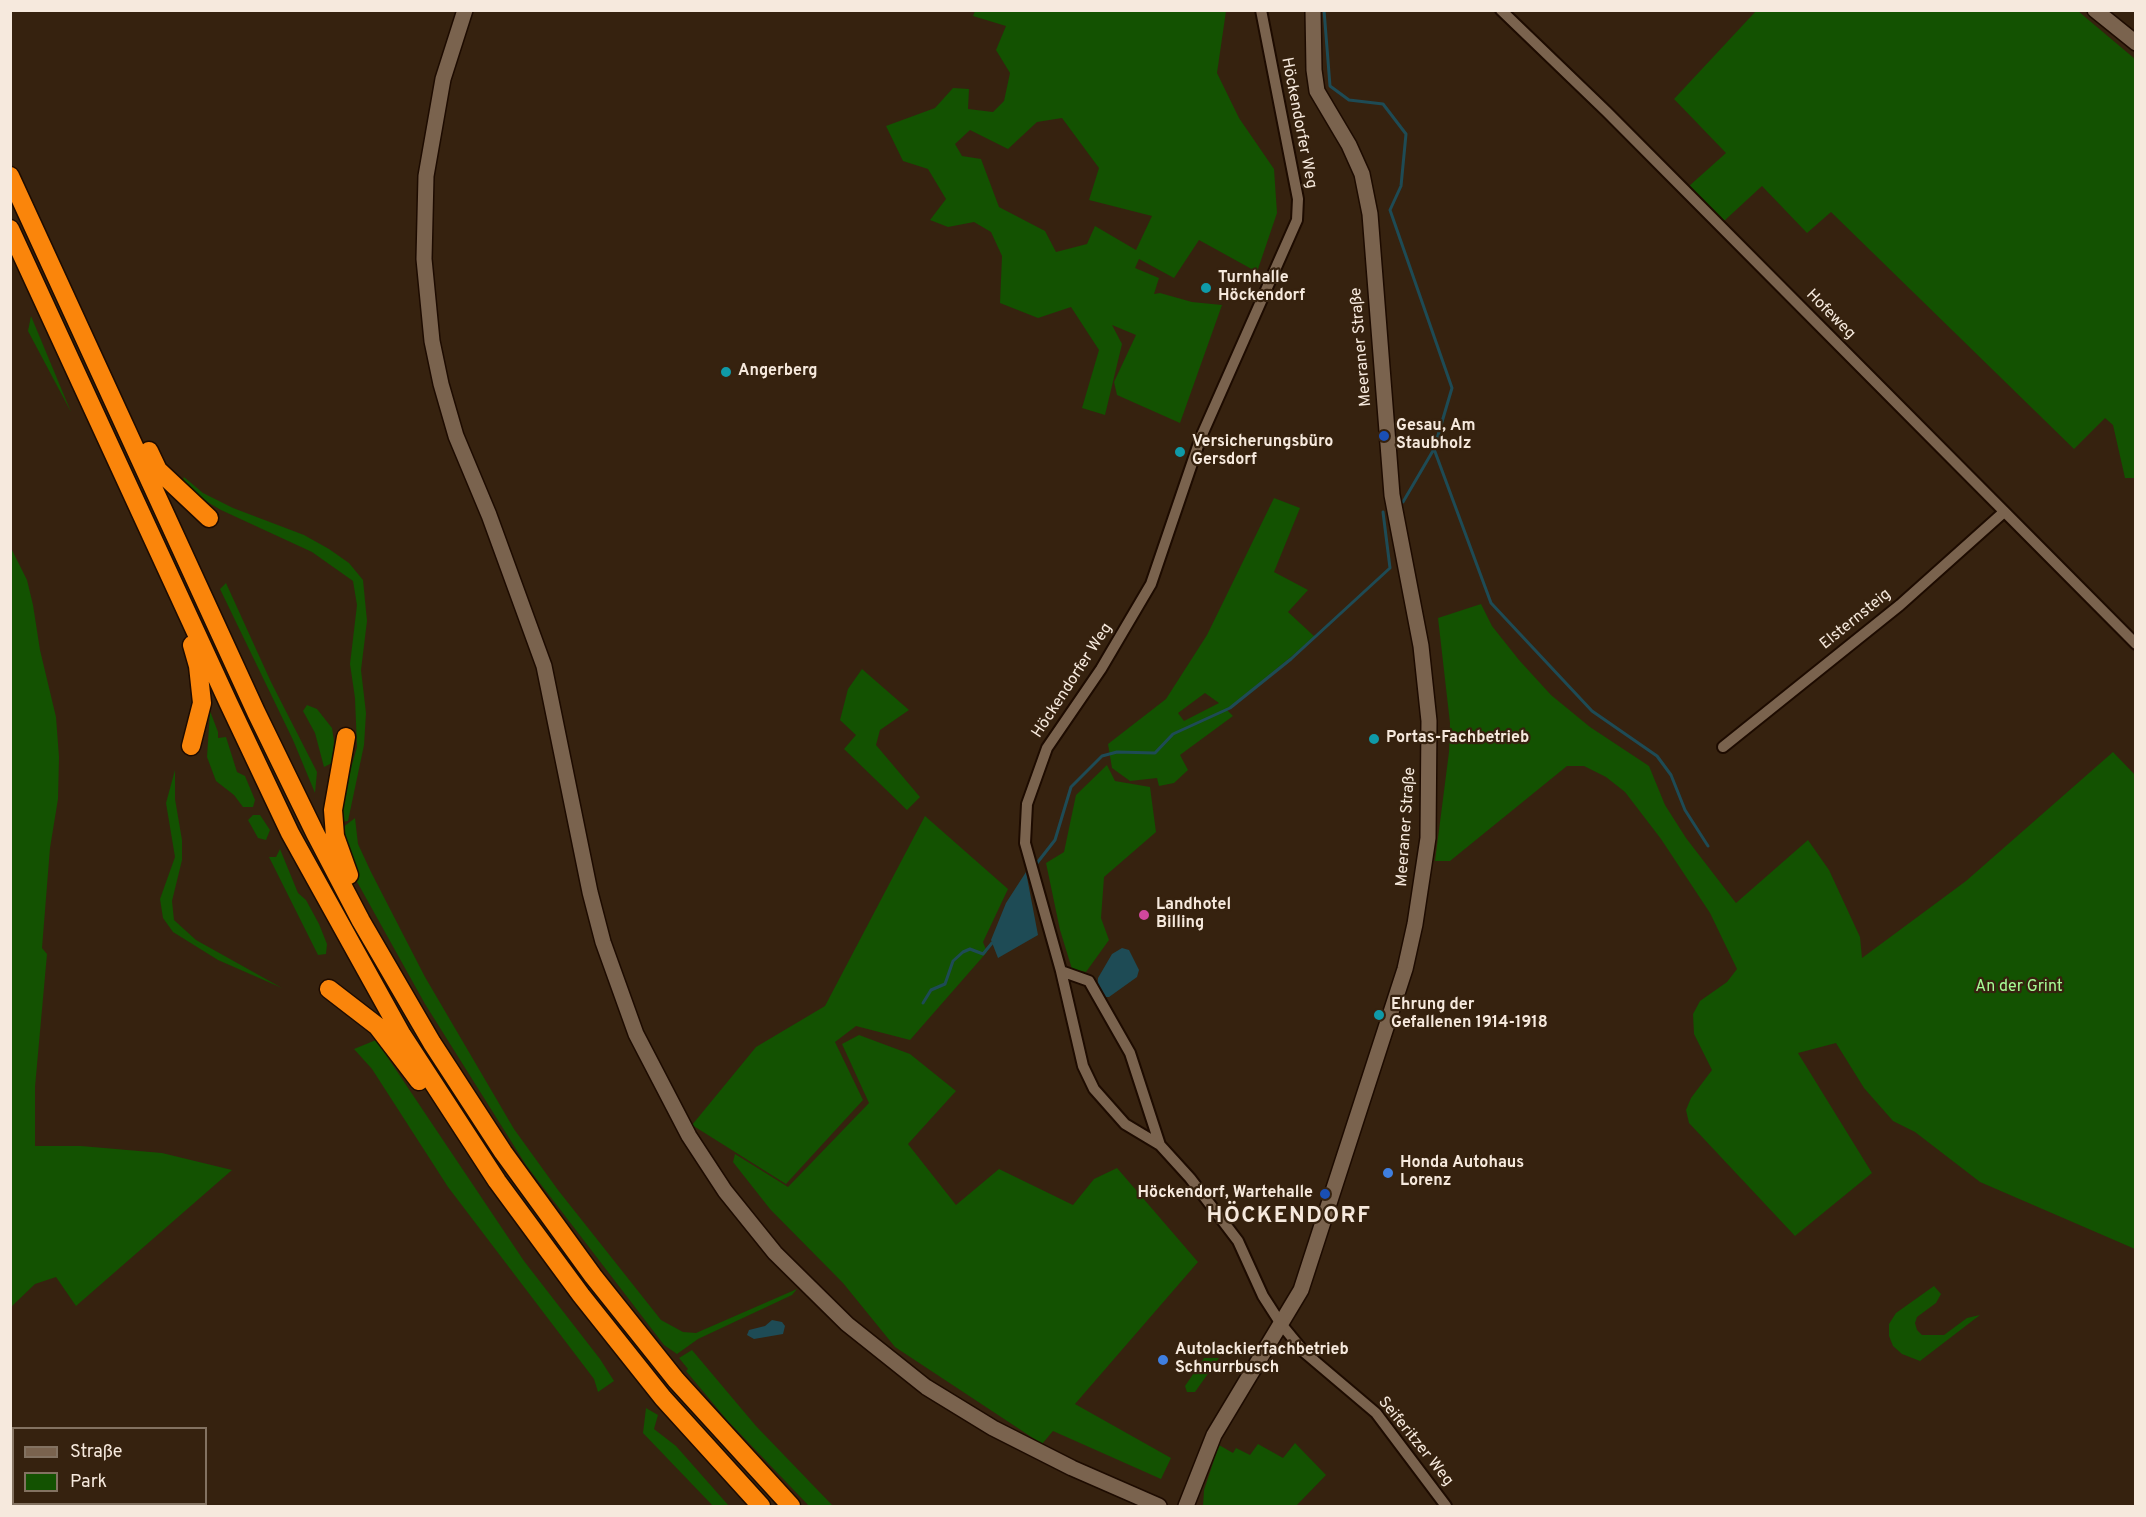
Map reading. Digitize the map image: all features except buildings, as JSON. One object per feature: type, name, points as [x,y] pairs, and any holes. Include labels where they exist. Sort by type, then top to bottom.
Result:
[{"type":"highway","points":[[10,176],[256,712],[361,921],[432,1043],[503,1152],[593,1276],[673,1376],[791,1506]]},
{"type":"highway","points":[[10,229],[179,597],[304,859],[402,1035],[445,1103],[528,1224],[654,1387],[761,1506]]},
{"type":"highway","points":[[115,402],[135,423],[158,470],[209,518]]},
{"type":"highway","points":[[179,597],[198,666],[202,703],[191,746]]},
{"type":"highway","points":[[346,737],[333,810],[340,856],[352,883],[361,921]]},
{"type":"highway","points":[[329,989],[377,1026],[422,1085],[445,1103]]},
{"type":"main road","points":[[465,10],[443,79],[433,125],[424,209],[427,306],[441,384],[460,445],[493,525],[544,666],[590,892],[603,942],[636,1034],[689,1136],[725,1191],[794,1273],[822,1301],[874,1347],[962,1410],[1040,1453],[1159,1506]]},
{"type":"main road","name":"Meeraner Straße","points":[[1186,1506],[1214,1436],[1301,1290],[1405,969],[1424,875],[1430,798],[1429,721],[1424,671],[1392,495],[1370,214],[1362,174],[1349,145],[1317,91],[1314,70],[1313,10]]},
{"type":"main road","points":[[2096,10],[2136,44]]},
{"type":"street","name":"Höckendorfer Weg","points":[[1261,10],[1298,199],[1297,220],[1201,437],[1151,584],[1101,669],[1047,748],[1027,804],[1025,843],[1061,971],[1083,1065],[1094,1089],[1125,1124],[1160,1145],[1190,1178],[1238,1241],[1263,1296],[1281,1324]]},
{"type":"street","name":"Hofeweg","points":[[1501,10],[1607,112],[2136,644]]},
{"type":"street","name":"Elsternsteig","points":[[1723,747],[1900,605],[2004,512]]},
{"type":"street","points":[[1061,971],[1089,981],[1130,1053],[1160,1145]]},
{"type":"street","name":"Seiferitzer Weg","points":[[1281,1324],[1304,1352],[1376,1413],[1446,1506]]},
{"type":"green space","points":[[975,11],[1226,11],[1217,73],[1239,118],[1274,169],[1277,213],[1257,272],[1199,240],[1174,278],[1139,259],[1135,268],[1159,278],[1154,294],[1160,293],[1192,302],[1222,305],[1180,423],[1117,395],[1114,382],[1136,335],[1112,325],[1122,344],[1105,415],[1082,408],[1099,350],[1071,307],[1038,318],[1000,303],[1002,256],[991,232],[974,222],[948,227],[930,220],[946,199],[928,169],[903,161],[886,126],[935,108],[953,88],[969,89],[968,109],[993,112],[1004,101],[1010,73],[996,50],[1006,26],[973,16]],"holes":[[[1062,118],[1099,168],[1089,200],[1152,216],[1136,250],[1095,226],[1087,244],[1056,252],[1045,231],[999,207],[981,159],[962,156],[955,144],[970,130],[1008,149],[1037,122]]]},
{"type":"green space","points":[[1756,11],[2078,11],[2135,59],[2135,478],[2125,478],[2113,425],[2105,418],[2074,449],[1831,212],[1807,233],[1762,186],[1723,222],[1688,187],[1726,153],[1674,99]]},
{"type":"green space","points":[[31,316],[71,412],[28,331]]},
{"type":"green space","points":[[184,477],[203,493],[233,508],[304,535],[329,549],[349,563],[363,580],[367,621],[361,670],[366,713],[364,745],[348,821],[341,822],[346,786],[357,747],[355,698],[350,664],[357,605],[353,581],[312,552],[221,510],[180,486]]},
{"type":"green space","points":[[1274,498],[1300,508],[1274,572],[1308,590],[1288,612],[1315,637],[1227,710],[1233,716],[1180,755],[1188,770],[1174,783],[1159,786],[1157,778],[1130,781],[1112,768],[1108,744],[1166,699],[1207,635]],"holes":[[[1205,693],[1219,703],[1184,721],[1178,713]]]},
{"type":"green space","points":[[11,548],[27,580],[33,605],[40,650],[56,717],[59,757],[58,799],[50,848],[42,948],[47,954],[35,1087],[35,1146],[81,1146],[162,1153],[232,1170],[76,1306],[56,1277],[35,1284],[11,1307]]},
{"type":"green space","points":[[226,583],[271,682],[317,772],[315,793],[293,740],[220,589]]},
{"type":"green space","name":"An der Grint","points":[[1481,604],[1492,626],[1551,695],[1590,727],[1649,766],[1665,805],[1686,838],[1736,903],[1808,840],[1829,870],[1860,937],[1862,958],[1966,881],[2113,752],[2136,776],[2135,1249],[1980,1182],[1915,1132],[1893,1121],[1864,1088],[1836,1043],[1798,1053],[1872,1173],[1795,1236],[1689,1123],[1686,1110],[1691,1098],[1712,1070],[1694,1034],[1693,1014],[1700,1001],[1727,982],[1737,969],[1710,913],[1661,839],[1625,792],[1606,777],[1584,766],[1567,766],[1450,861],[1435,861],[1449,752],[1450,723],[1438,618]]},
{"type":"green space","points":[[862,669],[909,710],[880,730],[876,745],[920,797],[907,810],[844,749],[856,735],[840,720],[848,689]]},
{"type":"green space","points":[[307,705],[317,709],[332,728],[334,741],[332,763],[324,767],[315,733],[303,711]]},
{"type":"green space","points":[[210,711],[218,738],[226,737],[237,772],[245,776],[255,800],[253,807],[243,807],[234,795],[216,781],[207,757]]},
{"type":"green space","points":[[1107,765],[1115,781],[1150,787],[1156,832],[1104,877],[1101,918],[1109,940],[1086,972],[1072,969],[1060,930],[1046,863],[1064,852],[1076,795]]},
{"type":"green space","points":[[175,770],[175,799],[182,840],[182,860],[172,901],[174,920],[196,940],[282,988],[218,960],[173,932],[163,918],[160,899],[175,857],[166,803]]},
{"type":"green space","points":[[253,815],[260,815],[270,830],[266,840],[258,838],[248,820]]},
{"type":"green space","points":[[925,816],[1008,889],[983,942],[987,952],[910,1040],[856,1026],[835,1042],[863,1100],[786,1184],[692,1125],[756,1047],[825,1006]]},
{"type":"green space","points":[[355,818],[358,844],[371,872],[425,977],[514,1129],[558,1190],[661,1320],[683,1332],[696,1333],[797,1289],[792,1295],[698,1339],[677,1354],[664,1345],[526,1165],[425,1004],[351,871],[338,831]]},
{"type":"green space","points":[[280,849],[298,893],[306,900],[319,924],[327,944],[326,954],[318,955],[269,857],[276,857]]},
{"type":"green space","points":[[859,1035],[910,1054],[956,1091],[908,1144],[956,1205],[999,1169],[1073,1205],[1094,1179],[1117,1168],[1198,1262],[1075,1404],[1171,1458],[1161,1479],[1053,1431],[1042,1444],[895,1347],[843,1283],[770,1209],[733,1162],[735,1154],[788,1187],[869,1103],[842,1044]]},
{"type":"green space","points":[[376,1040],[524,1261],[600,1359],[614,1381],[598,1392],[594,1379],[448,1187],[372,1069],[354,1049]]},
{"type":"green space","points":[[1934,1286],[1941,1294],[1936,1303],[1917,1317],[1915,1323],[1922,1335],[1944,1335],[1967,1318],[1980,1315],[1920,1361],[1902,1354],[1893,1346],[1889,1336],[1889,1324],[1896,1313]]},
{"type":"green space","points":[[692,1350],[756,1426],[833,1506],[809,1506],[727,1420],[686,1371],[688,1369],[679,1358]]},
{"type":"green space","points":[[1204,1358],[1219,1358],[1195,1392],[1187,1392],[1185,1386]]},
{"type":"green space","points":[[646,1408],[658,1415],[654,1429],[676,1446],[729,1506],[713,1506],[643,1433]]},
{"type":"green space","points":[[1295,1443],[1326,1475],[1296,1506],[1203,1506],[1204,1490],[1219,1445],[1233,1453],[1236,1448],[1250,1455],[1258,1444],[1283,1458]]},
{"type":"water","points":[[1026,872],[1038,935],[998,958],[991,940],[1006,903]]},
{"type":"water","points":[[1122,948],[1129,950],[1139,970],[1137,977],[1109,997],[1102,997],[1097,990],[1098,978],[1112,954]]},
{"type":"water","points":[[772,1320],[782,1322],[785,1326],[783,1334],[754,1339],[747,1335],[749,1330],[765,1326]]},
{"type":"waterway","points":[[1324,10],[1330,86],[1349,100],[1383,104],[1406,134],[1401,186],[1390,210],[1452,388],[1434,449],[1491,603],[1592,711],[1657,756],[1671,775],[1685,810],[1708,846]]},
{"type":"waterway","points":[[1403,502],[1434,449]]},
{"type":"waterway","points":[[1037,863],[1055,840],[1071,787],[1102,756],[1117,752],[1155,753],[1173,734],[1230,708],[1291,659],[1390,568],[1383,512]]},
{"type":"waterway","points":[[923,1003],[931,990],[945,984],[953,961],[963,952],[970,949],[983,954],[992,943]]},
{"type":"place","name":"Turnhalle Höckendorf","points":[[1206,288]]},
{"type":"place","name":"Angerberg","points":[[726,372]]},
{"type":"place","name":"Gesau, Am Staubholz","points":[[1384,436]]},
{"type":"place","name":"Versicherungsbüro Gersdorf","points":[[1180,452]]},
{"type":"place","name":"Portas-Fachbetrieb","points":[[1374,739]]},
{"type":"place","name":"Landhotel Billing","points":[[1144,915]]},
{"type":"place","name":"Ehrung der Gefallenen 1914-1918","points":[[1379,1015]]},
{"type":"place","name":"Honda Autohaus Lorenz","points":[[1388,1173]]},
{"type":"place","name":"Höckendorf, Wartehalle","points":[[1325,1194]]},
{"type":"place","name":"Autolackierfachbetrieb Schnurrbusch","points":[[1163,1360]]},
{"type":"district","name":"HÖCKENDORF","points":[[1289,1218]]}]
